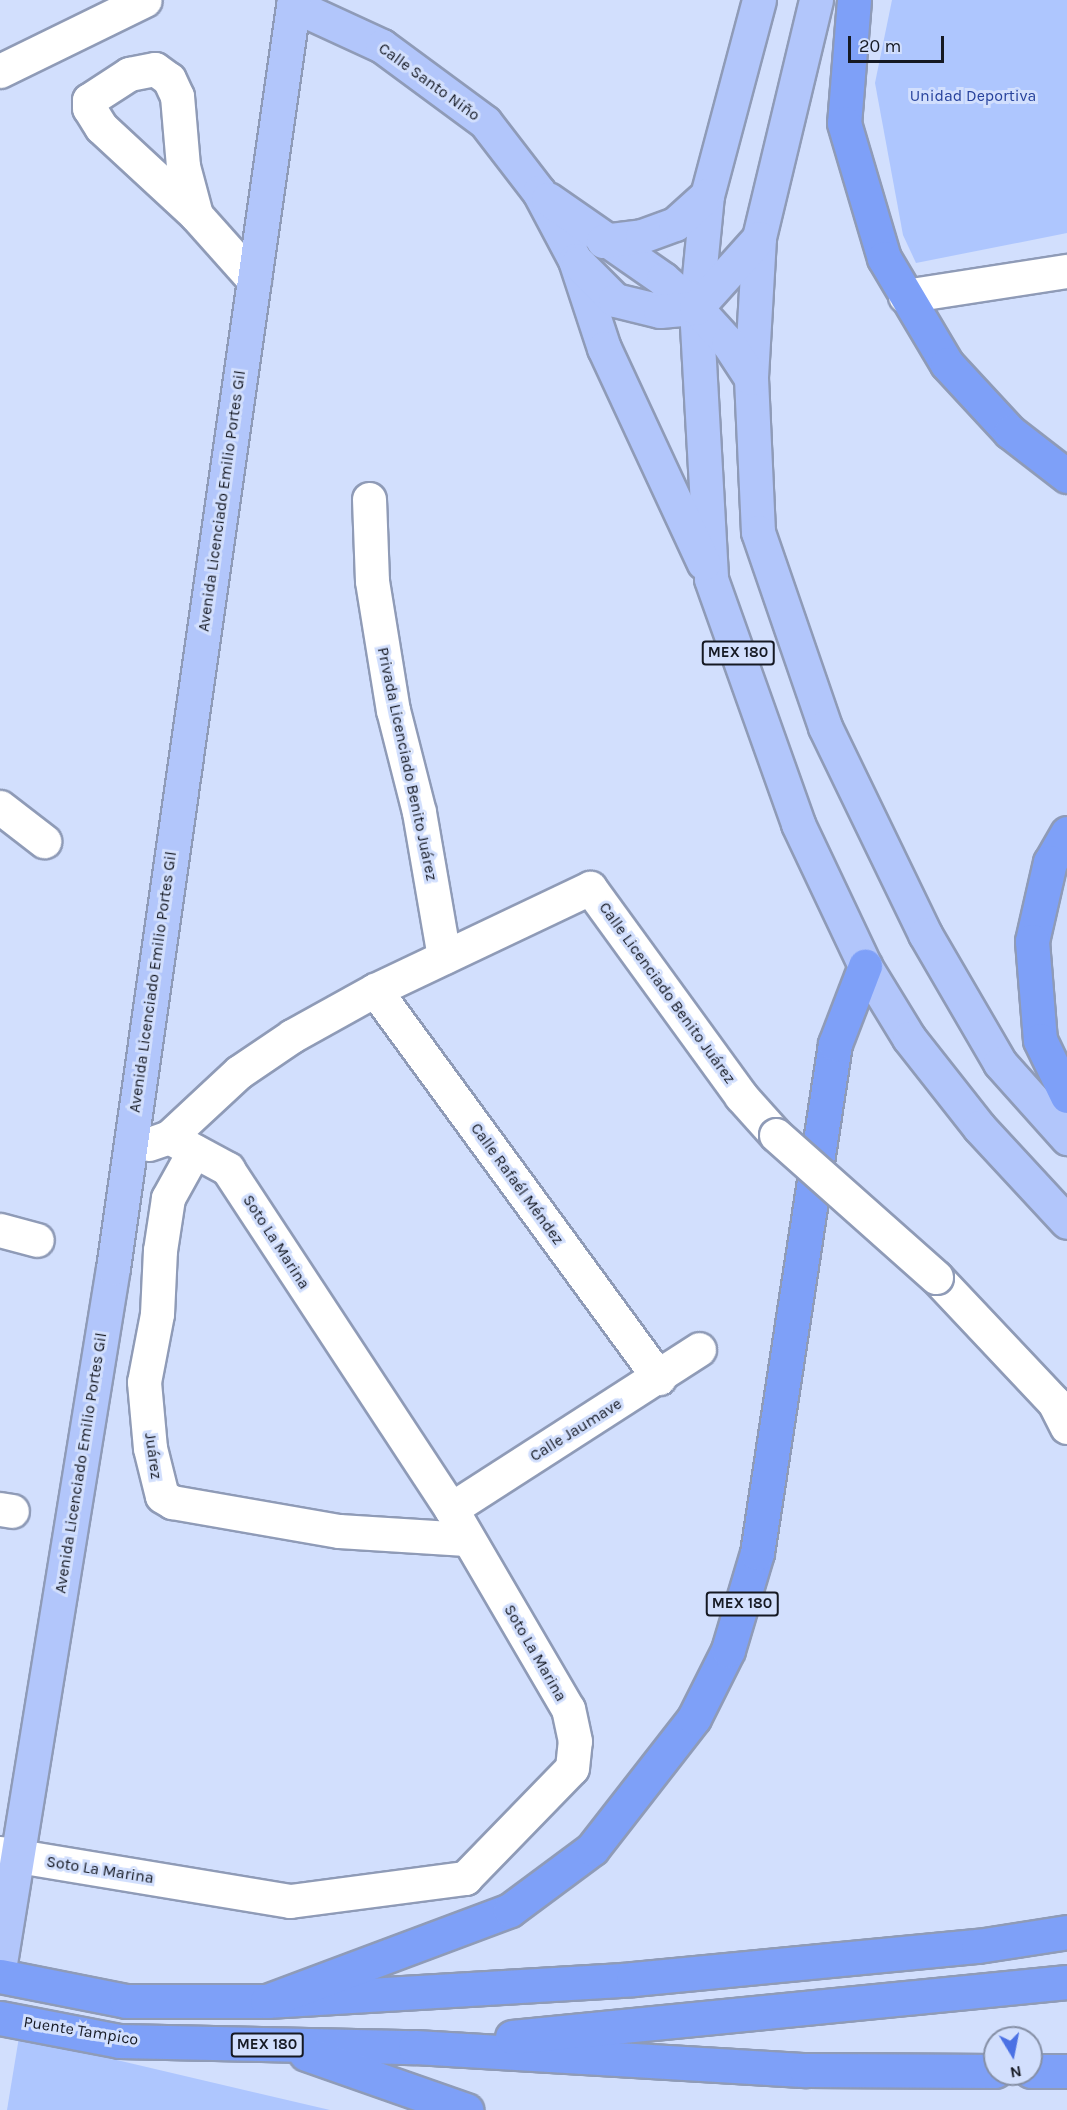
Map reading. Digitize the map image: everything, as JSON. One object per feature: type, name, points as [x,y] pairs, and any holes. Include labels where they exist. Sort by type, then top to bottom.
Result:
[{"type":"highway","points":[[854,0],[844,123],[884,258],[947,364],[1010,432],[1067,476]]},
{"type":"highway","points":[[1067,833],[1050,862],[1032,941],[1040,1040],[1067,1096]]},
{"type":"highway","name":"MEX 180","points":[[267,2001],[510,1910],[592,1849],[694,1718],[728,1650],[757,1553],[835,1044],[865,966]]},
{"type":"highway","name":"MEX 180","points":[[0,1976],[126,2001],[267,2001],[633,1979],[978,1946],[1067,1932]]},
{"type":"highway","name":"MEX 180","points":[[415,2048],[1067,1982]]},
{"type":"highway","name":"Puente Tampico","points":[[0,2018],[119,2041],[415,2048]]},
{"type":"highway","points":[[281,2046],[466,2110]]},
{"type":"highway","name":"MEX 180","points":[[415,2048],[806,2070],[983,2071]]},
{"type":"highway","points":[[1043,2071],[1067,2071]]},
{"type":"main road","name":"MEX 180","points":[[759,0],[707,195],[696,308],[711,579],[798,824],[865,966],[909,1038],[966,1111],[1067,1222]]},
{"type":"main road","name":"MEX 180","points":[[816,0],[759,238],[751,378],[758,532],[825,727],[925,934],[1000,1063],[1067,1138]]},
{"type":"main road","name":"Calle Santo Niño","points":[[293,3],[382,46],[485,122],[538,192],[575,260]]},
{"type":"main road","name":"Avenida Licenciado Emilio Portes Gil","points":[[0,1963],[9,1855],[129,1151],[293,3]]},
{"type":"main road","name":"Calle Santo Niño","points":[[538,192],[603,241],[663,279],[696,308],[728,343],[751,378]]},
{"type":"main road","points":[[603,241],[642,236],[675,224],[707,195]]},
{"type":"main road","points":[[575,260],[615,300],[660,311],[696,308],[759,238]]},
{"type":"main road","points":[[575,260],[604,348],[711,579]]},
{"type":"street","points":[[0,71],[145,0]]},
{"type":"street","points":[[195,215],[254,280]]},
{"type":"street","points":[[905,296],[1067,271]]},
{"type":"street","name":"Privada Licenciado Benito Juárez","points":[[369,499],[372,581],[391,698],[419,812],[444,957]]},
{"type":"street","points":[[0,807],[44,842]]},
{"type":"street","name":"Calle Licenciado Benito Juárez","points":[[129,1151],[181,1144],[239,1072],[292,1036],[344,1011],[375,990],[590,888],[741,1096],[776,1135],[936,1277],[1054,1402],[1067,1427]]},
{"type":"street","name":"Calle Rafaél Méndez","points":[[375,990],[659,1378]]},
{"type":"street","name":"Soto La Marina","points":[[9,1855],[290,1901],[465,1878],[572,1768],[575,1741],[568,1709],[466,1539],[452,1509],[228,1169],[181,1144]]},
{"type":"street","name":"Juárez","points":[[181,1144],[168,1198],[160,1250],[157,1314],[144,1382],[150,1448],[162,1496],[172,1502],[339,1531],[466,1539]]},
{"type":"street","points":[[0,1230],[37,1240]]},
{"type":"street","name":"Calle Jaumave","points":[[452,1509],[659,1378],[699,1349]]},
{"type":"green space","name":"Unidad Deportiva","points":[[892,0],[1067,0],[1067,233],[916,263],[903,235],[875,83]]},
{"type":"green space","points":[[19,2037],[330,2110],[7,2110]]}]
